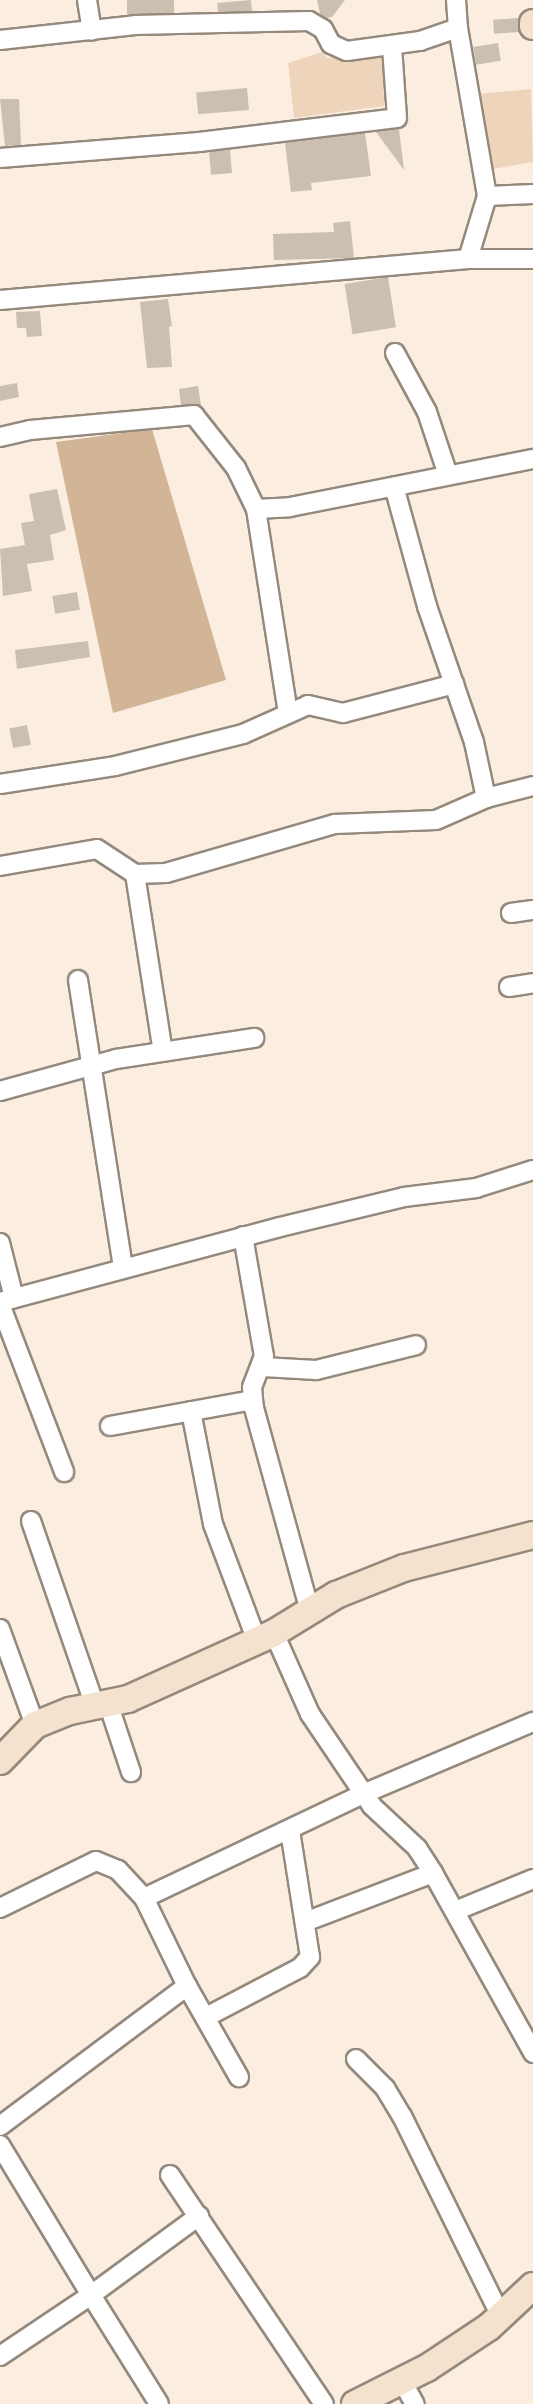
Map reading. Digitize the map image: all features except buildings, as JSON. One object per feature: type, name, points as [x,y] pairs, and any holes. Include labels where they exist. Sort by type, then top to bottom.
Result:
[{"type":"street","points":[[87,0],[92,31]]},
{"type":"street","points":[[456,0],[458,28],[487,196],[468,259]]},
{"type":"street","points":[[0,42],[135,25],[309,21],[317,23],[339,50],[392,46],[458,28]]},
{"type":"street","points":[[0,158],[199,142],[397,118],[392,46]]},
{"type":"street","points":[[487,196],[533,194]]},
{"type":"street","points":[[0,300],[468,259],[533,259]]},
{"type":"street","points":[[395,353],[427,412],[448,475]]},
{"type":"street","points":[[0,437],[30,430],[194,415],[236,468],[256,509],[288,713]]},
{"type":"street","points":[[256,509],[290,507],[533,459]]},
{"type":"street","points":[[394,486],[427,606],[474,742],[486,798]]},
{"type":"street","points":[[0,784],[126,763],[243,734],[308,705],[343,713],[454,684]]},
{"type":"street","points":[[0,866],[97,849],[135,874],[166,873],[335,824],[436,820],[486,798],[533,786]]},
{"type":"street","points":[[135,874],[163,1052]]},
{"type":"street","points":[[511,913],[533,910]]},
{"type":"street","points":[[78,980],[123,1266]]},
{"type":"street","points":[[509,987],[533,983]]},
{"type":"street","points":[[0,1090],[92,1065],[254,1038]]},
{"type":"street","points":[[4,1301],[123,1266],[243,1236],[404,1197],[476,1188],[533,1170]]},
{"type":"street","points":[[243,1236],[264,1356],[263,1367],[252,1387],[253,1400],[310,1611]]},
{"type":"street","points":[[0,1243],[4,1301],[64,1472]]},
{"type":"street","points":[[263,1367],[316,1370],[416,1345]]},
{"type":"street","points":[[110,1426],[253,1400]]},
{"type":"street","points":[[191,1411],[213,1524],[266,1637],[310,1714],[363,1794],[417,1848],[455,1911],[533,2053]]},
{"type":"street","points":[[31,1521],[102,1705],[131,1772]]},
{"type":"street","points":[[0,1761],[35,1725],[128,1699],[266,1637],[336,1595],[404,1568],[533,1535]]},
{"type":"street","points":[[0,1629],[35,1725]]},
{"type":"street","points":[[144,1898],[363,1794],[533,1722]]},
{"type":"street","points":[[208,2016],[300,1968],[310,1957],[290,1830]]},
{"type":"street","points":[[0,1908],[96,1861],[118,1870],[144,1898],[187,1986],[208,2016],[239,2077]]},
{"type":"street","points":[[305,1922],[433,1873]]},
{"type":"street","points":[[455,1911],[533,1879]]},
{"type":"street","points":[[0,2126],[187,1986]]},
{"type":"street","points":[[356,2059],[385,2088],[402,2116],[501,2316]]},
{"type":"street","points":[[0,2145],[159,2404]]},
{"type":"street","points":[[170,2175],[324,2404]]},
{"type":"street","points":[[0,2356],[91,2295],[199,2216]]},
{"type":"street","points":[[355,2404],[428,2368],[501,2316],[533,2286]]},
{"type":"street","points":[[402,2381],[415,2404]]},
{"type":"shaded area","points":[[322,52],[327,58],[383,52],[384,106],[294,118],[288,63]]},
{"type":"shaded area","points":[[531,89],[533,162],[487,170],[478,94]]},
{"type":"shaded area","points":[[152,429],[226,680],[113,713],[56,442]]}]
